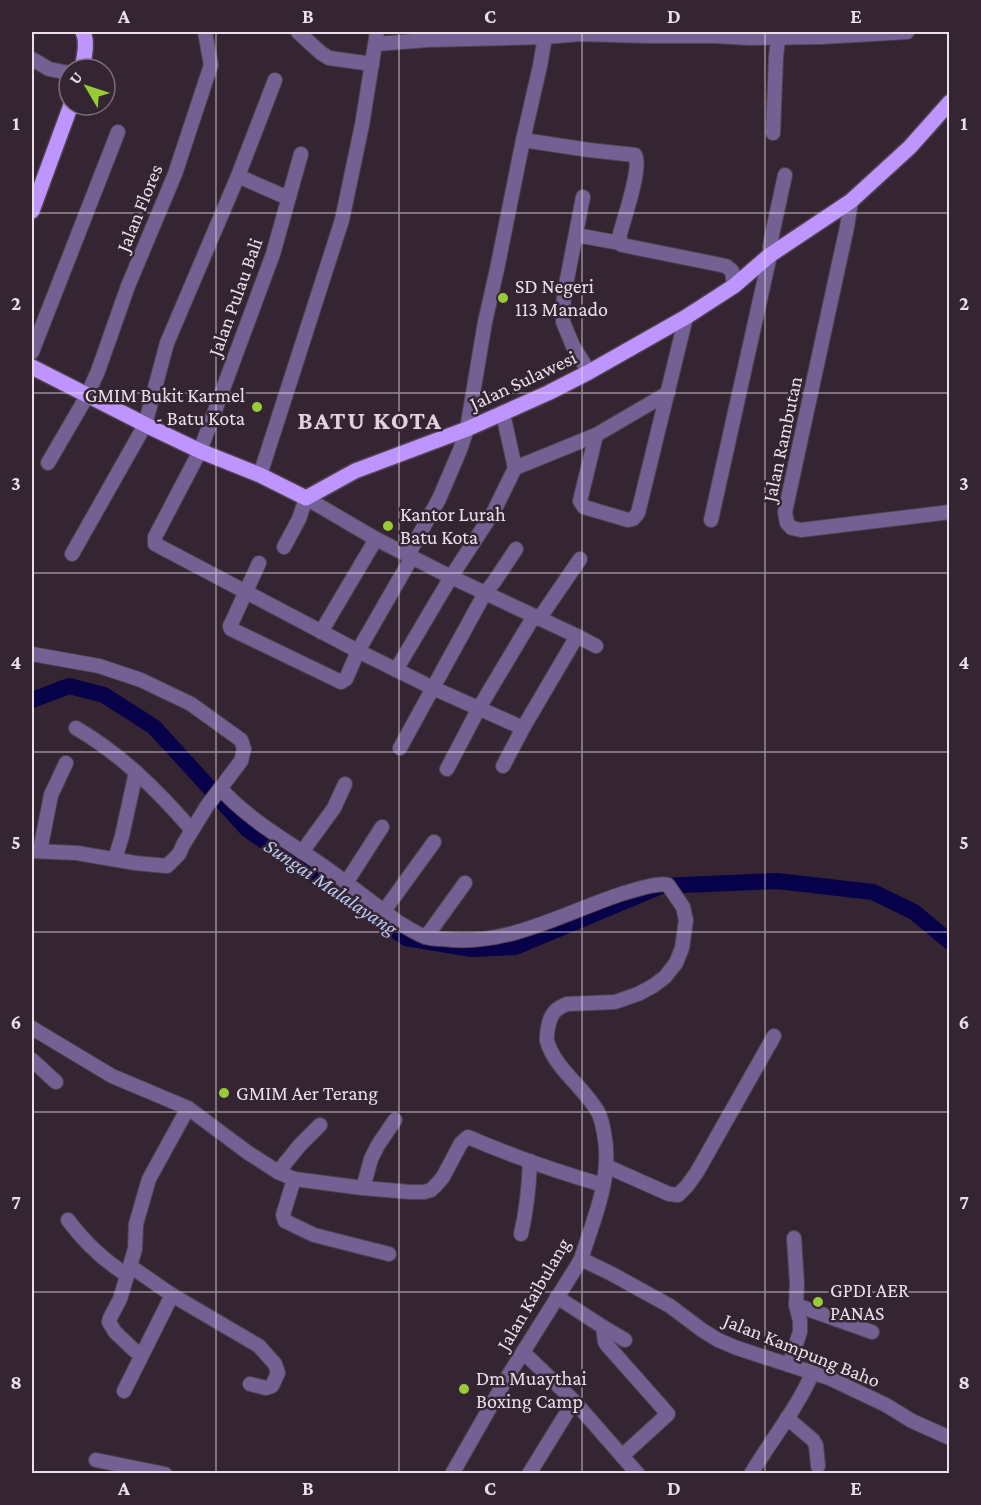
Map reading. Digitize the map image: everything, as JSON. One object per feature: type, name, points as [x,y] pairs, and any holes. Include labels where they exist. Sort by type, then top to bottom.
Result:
[{"type":"main road","points":[[83,32],[86,45],[84,57]]},
{"type":"main road","name":"Jalan Sulawesi","points":[[306,498],[354,471],[503,414],[589,372],[686,317],[734,286],[770,255],[850,201],[910,147],[947,109]]},
{"type":"main road","points":[[32,211],[67,117]]},
{"type":"main road","points":[[32,367],[145,425],[200,451],[260,475],[306,498]]},
{"type":"street","name":"Jalan Flores","points":[[48,463],[87,396],[98,371],[128,286],[175,174],[211,65],[205,32]]},
{"type":"street","points":[[298,32],[329,58],[372,64]]},
{"type":"street","points":[[260,475],[342,219],[362,125],[376,38],[417,40],[496,34],[545,37],[580,34],[648,34],[778,38],[811,34],[907,32]]},
{"type":"street","points":[[260,563],[230,626],[234,631],[341,682],[346,679],[358,651],[439,499],[467,429],[484,322],[545,37]]},
{"type":"street","points":[[773,133],[778,38]]},
{"type":"street","points":[[32,59],[49,69],[57,71]]},
{"type":"street","points":[[72,554],[145,425],[168,343],[238,176],[274,80]]},
{"type":"street","points":[[32,352],[118,132]]},
{"type":"street","points":[[523,140],[633,154],[637,158],[636,174],[620,234],[620,243]]},
{"type":"street","name":"Jalan Pulau Bali","points":[[246,592],[155,544],[156,537],[200,451],[273,254],[300,154]]},
{"type":"street","points":[[711,520],[770,255],[785,175]]},
{"type":"street","points":[[238,176],[288,198]]},
{"type":"street","points":[[582,197],[564,295],[563,322],[573,346],[589,372]]},
{"type":"street","name":"Jalan Rambutan","points":[[850,201],[847,227],[785,512],[787,523],[792,528],[801,530],[950,512]]},
{"type":"street","points":[[576,235],[723,265],[732,271],[734,286]]},
{"type":"street","points":[[596,435],[580,501],[584,507],[628,520],[633,519],[638,513],[686,317]]},
{"type":"street","points":[[515,468],[596,435],[668,393]]},
{"type":"street","points":[[396,669],[489,518],[515,468],[503,414]]},
{"type":"street","points":[[284,547],[306,498],[376,539],[596,646]]},
{"type":"street","points":[[321,632],[376,539]]},
{"type":"street","points":[[400,748],[485,592],[516,549]]},
{"type":"street","points":[[447,769],[479,708],[536,617],[579,559]]},
{"type":"street","points":[[246,592],[433,688],[523,728]]},
{"type":"street","points":[[503,766],[577,636]]},
{"type":"street","points":[[32,654],[99,666],[141,680],[200,710],[241,740],[244,747],[241,761],[207,806],[178,854],[167,866],[77,853],[36,851],[51,795],[66,763]]},
{"type":"street","points":[[76,728],[136,772],[192,830]]},
{"type":"street","points":[[115,859],[136,772]]},
{"type":"street","points":[[302,852],[334,808],[345,784]]},
{"type":"street","points":[[219,790],[239,807],[384,911],[426,937],[465,883]]},
{"type":"street","points":[[346,883],[382,827]]},
{"type":"street","points":[[384,911],[434,842]]},
{"type":"street","name":"Jalan Kaibulang","points":[[426,937],[477,941],[494,939],[522,931],[594,903],[663,884],[668,885],[683,907],[686,920],[682,948],[675,963],[665,977],[653,986],[615,1002],[567,1004],[554,1011],[551,1017],[546,1040],[558,1063],[585,1093],[599,1113],[605,1134],[606,1166],[601,1199],[581,1258],[453,1473]]},
{"type":"street","points":[[32,1029],[112,1076],[188,1108],[247,1152],[278,1172],[294,1179],[363,1188],[424,1192],[431,1190],[443,1177],[461,1143],[468,1137],[497,1150],[603,1185]]},
{"type":"street","points":[[606,1166],[669,1194],[678,1195],[687,1186],[701,1164],[774,1036]]},
{"type":"street","points":[[32,1060],[56,1082]]},
{"type":"street","points":[[135,1351],[115,1332],[109,1322],[120,1299],[135,1249],[136,1224],[149,1179],[188,1108]]},
{"type":"street","points":[[363,1188],[371,1159],[395,1120]]},
{"type":"street","points":[[278,1172],[320,1125]]},
{"type":"street","points":[[521,1234],[529,1191],[530,1161]]},
{"type":"street","points":[[294,1179],[283,1215],[285,1221],[320,1237],[389,1254]]},
{"type":"street","points":[[68,1220],[81,1238],[112,1265],[128,1270],[259,1346],[275,1364],[278,1373],[272,1386],[266,1388],[250,1384]]},
{"type":"street","points":[[789,1365],[800,1332],[796,1305],[794,1238]]},
{"type":"street","name":"Jalan Kampung Baho","points":[[581,1258],[670,1306],[718,1340],[829,1378],[950,1438]]},
{"type":"street","points":[[124,1391],[172,1295]]},
{"type":"street","points":[[557,1297],[625,1340]]},
{"type":"street","points":[[97,1320],[120,1299]]},
{"type":"street","points":[[796,1305],[872,1332]]},
{"type":"street","points":[[603,1327],[607,1345],[668,1414],[622,1456]]},
{"type":"street","points":[[523,1352],[574,1401],[638,1473]]},
{"type":"street","points":[[751,1473],[812,1374]]},
{"type":"street","points":[[529,1473],[574,1401]]},
{"type":"street","points":[[787,1418],[813,1440],[816,1445],[818,1466]]},
{"type":"street","points":[[96,1460],[165,1473]]},
{"type":"waterway","name":"Sungai Malalayang","points":[[32,700],[69,686],[104,695],[154,727],[248,830],[406,938],[472,949],[515,947],[661,886],[777,881],[873,892],[914,912],[950,942]]},
{"type":"place","name":"SD Negeri 113 Manado","points":[[503,298]]},
{"type":"place","name":"GMIM Bukit Karmel - Batu Kota","points":[[257,407]]},
{"type":"place","name":"Kantor Lurah Batu Kota","points":[[388,526]]},
{"type":"place","name":"GMIM Aer Terang","points":[[224,1093]]},
{"type":"place","name":"GPDI AER PANAS","points":[[818,1302]]},
{"type":"place","name":"Dm Muaythai Boxing Camp","points":[[464,1389]]},
{"type":"district","name":"BATU KOTA","points":[[370,420]]}]
